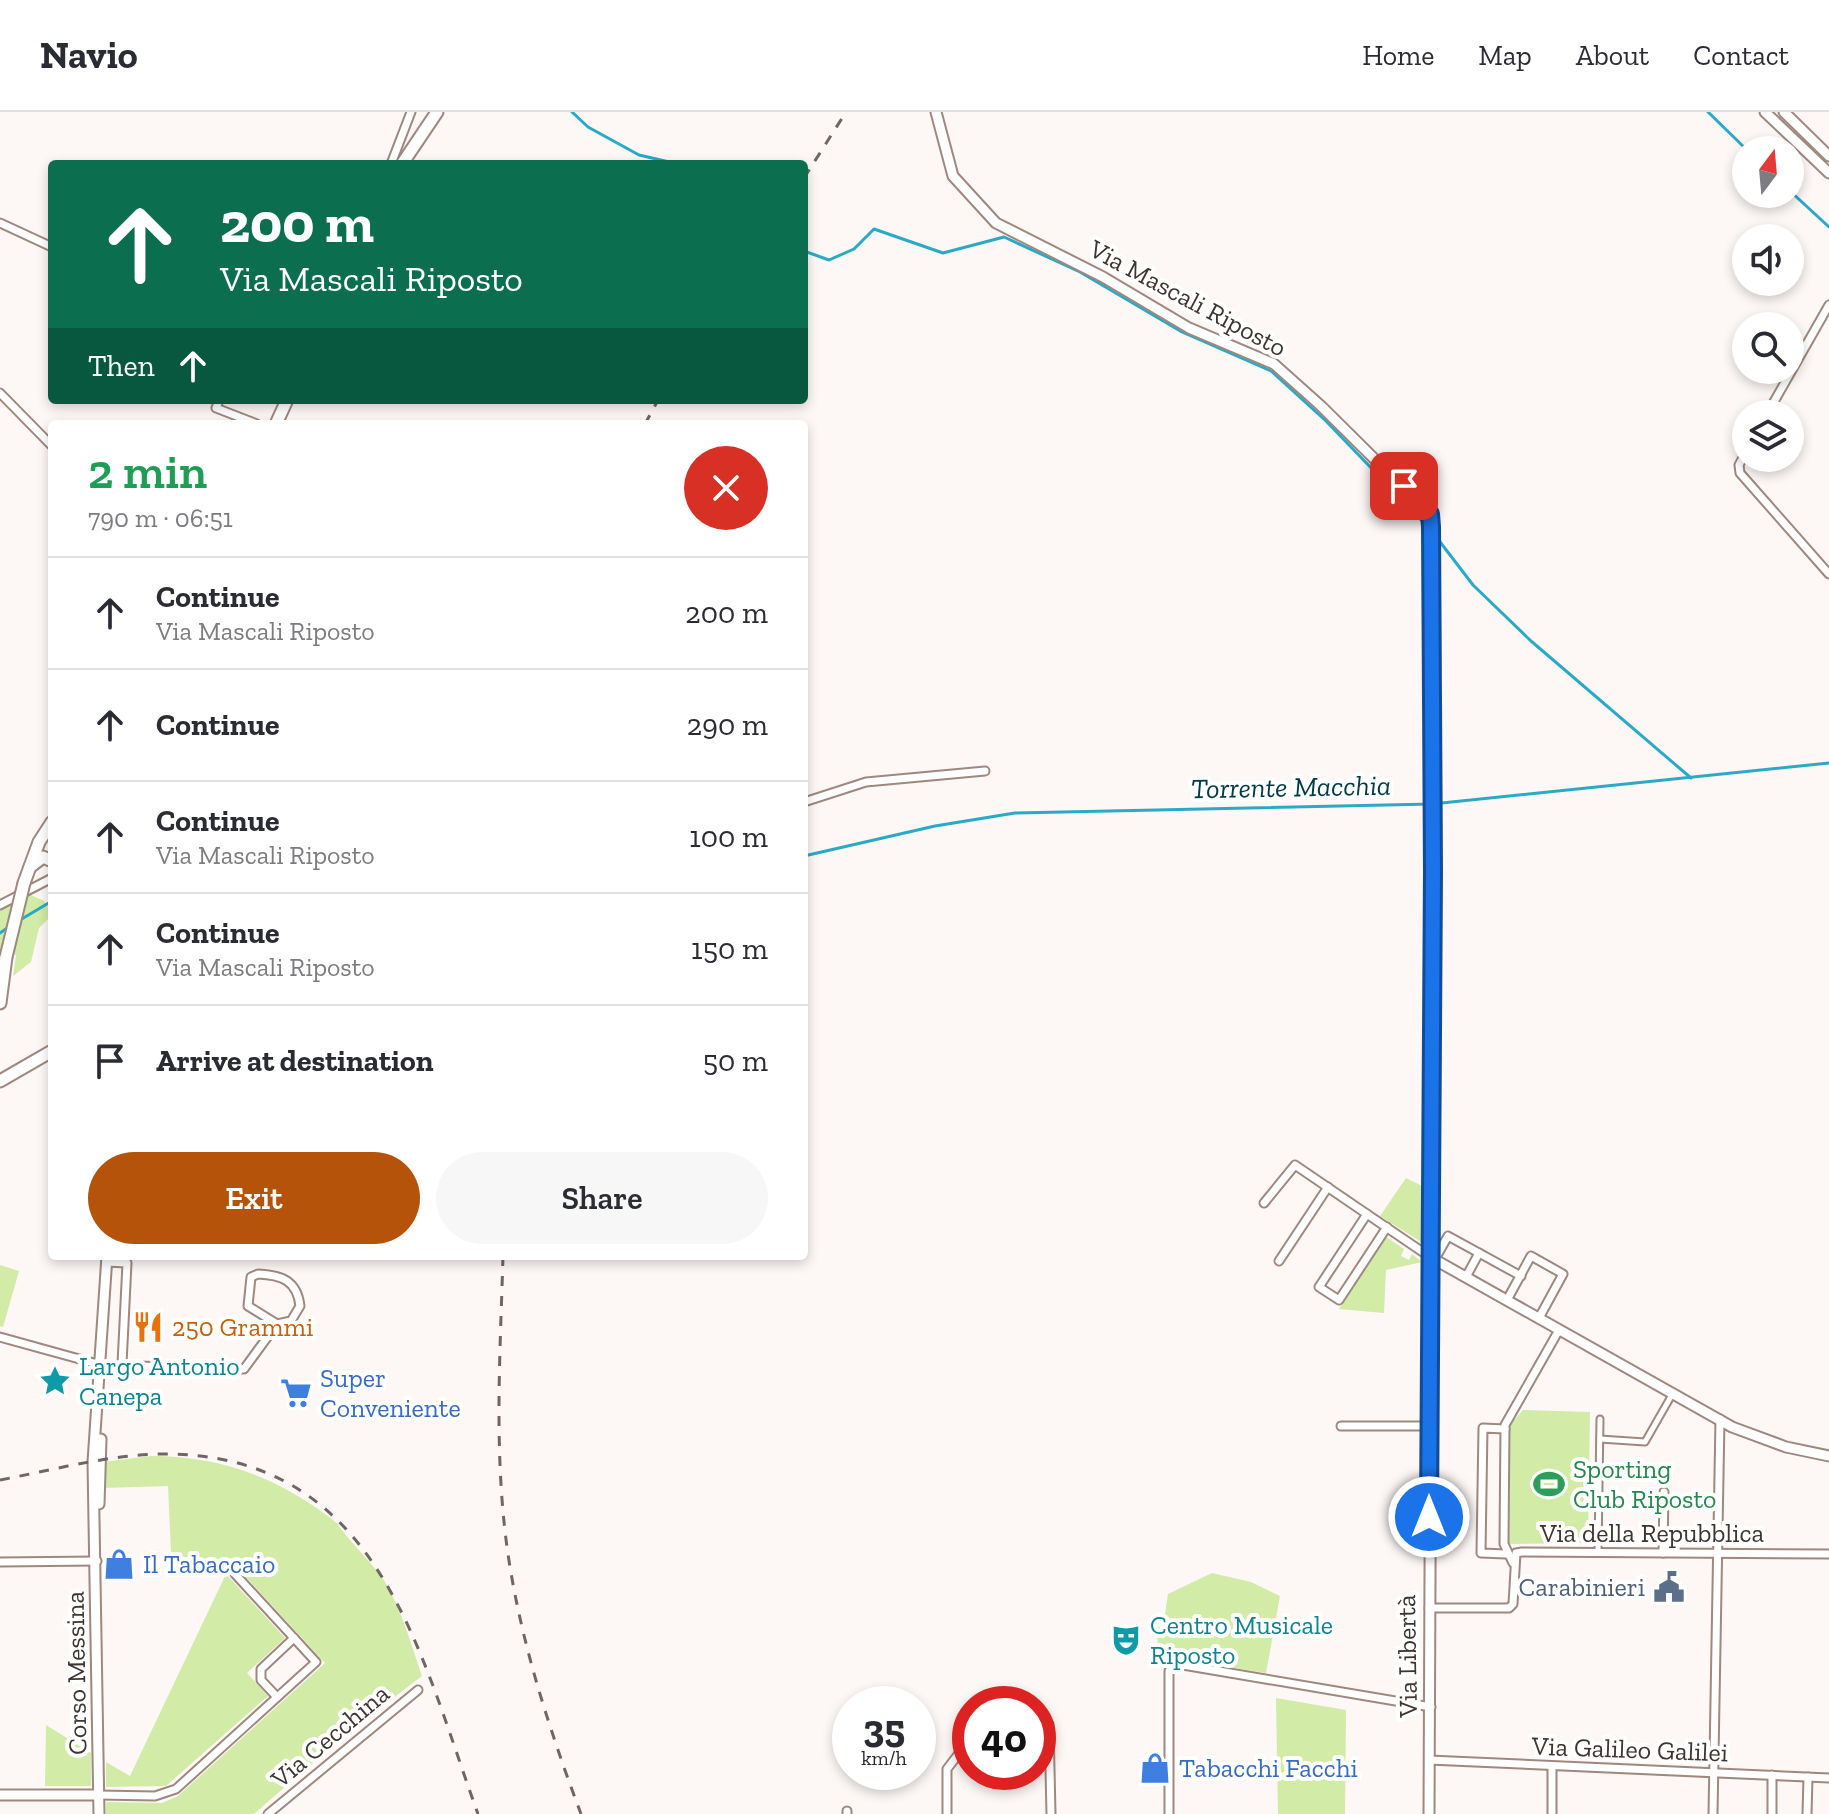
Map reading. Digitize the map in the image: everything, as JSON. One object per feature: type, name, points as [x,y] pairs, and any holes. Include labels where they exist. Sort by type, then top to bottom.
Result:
[{"type":"main road","points":[[405,160],[437,112]]},
{"type":"main road","points":[[0,1003],[6,957],[24,883],[39,842],[48,828]]},
{"type":"main road","points":[[29,868],[43,857],[48,859]]},
{"type":"main road","points":[[2,1078],[48,1053]]},
{"type":"street","points":[[393,160],[411,112]]},
{"type":"street","name":"Via Mascali Riposto","points":[[936,112],[953,176],[996,223],[1103,277],[1189,328],[1274,364],[1425,506],[1431,527],[1433,1258]]},
{"type":"street","points":[[1765,112],[1829,173]]},
{"type":"street","points":[[1784,112],[1829,156]]},
{"type":"street","points":[[0,223],[48,245]]},
{"type":"street","points":[[1775,400],[1829,305]]},
{"type":"street","points":[[0,393],[48,442]]},
{"type":"street","points":[[218,404],[216,408],[247,420]]},
{"type":"street","points":[[1740,472],[1829,574]]},
{"type":"street","points":[[808,801],[866,782],[985,771]]},
{"type":"street","points":[[0,905],[48,880]]},
{"type":"street","points":[[1264,1203],[1295,1165],[1433,1258],[1720,1419],[1760,1438],[1829,1456]]},
{"type":"street","points":[[1279,1261],[1328,1187]]},
{"type":"street","points":[[1367,1214],[1319,1287],[1339,1300],[1387,1227]]},
{"type":"street","points":[[1433,1258],[1448,1236],[1521,1276]]},
{"type":"street","points":[[1466,1277],[1479,1253]]},
{"type":"street","points":[[1507,1300],[1531,1256],[1563,1274],[1539,1318]]},
{"type":"street","name":"Via Libertà","points":[[1429,1814],[1429,1426],[1433,1258]]},
{"type":"street","name":"Corso Messina","points":[[99,1814],[93,1462],[106,1260]]},
{"type":"street","points":[[111,1260],[127,1263],[122,1364]]},
{"type":"street","points":[[0,1337],[101,1368],[122,1364],[244,1369],[277,1324],[291,1321],[298,1314],[299,1297],[292,1284],[279,1275],[251,1277],[248,1306],[277,1324]]},
{"type":"street","points":[[1513,1563],[1506,1554],[1505,1429],[1559,1330]]},
{"type":"street","points":[[1600,1439],[1645,1442],[1673,1393]]},
{"type":"street","points":[[1598,1553],[1600,1419]]},
{"type":"street","points":[[1713,1814],[1720,1419]]},
{"type":"street","points":[[1341,1426],[1429,1426]]},
{"type":"street","points":[[1505,1429],[1483,1428],[1481,1553],[1506,1554]]},
{"type":"street","points":[[1663,1553],[1664,1492]]},
{"type":"street","name":"Via della Repubblica","points":[[1429,1608],[1509,1608],[1513,1604],[1513,1563],[1516,1553],[1522,1552],[1829,1554]]},
{"type":"street","points":[[0,1562],[97,1561]]},
{"type":"street","points":[[0,1795],[155,1796],[176,1789],[316,1662],[235,1574]]},
{"type":"street","points":[[277,1697],[261,1680],[261,1669],[294,1638]]},
{"type":"street","points":[[1169,1814],[1169,1671],[1177,1664],[1431,1707]]},
{"type":"street","name":"Via Cecchina","points":[[268,1814],[418,1690]]},
{"type":"street","name":"Via Galileo Galilei","points":[[1429,1760],[1829,1778]]},
{"type":"street","points":[[947,1814],[947,1769],[952,1762]]},
{"type":"street","points":[[1552,1766],[1552,1814]]},
{"type":"street","points":[[1772,1775],[1772,1814]]},
{"type":"street","points":[[1807,1814],[1808,1777]]},
{"type":"street","points":[[1050,1790],[1051,1814]]},
{"type":"green space","points":[[31,895],[44,901],[48,908],[48,919],[39,928],[31,962],[13,976],[16,955],[0,956],[0,908]]},
{"type":"green space","points":[[1406,1178],[1424,1187],[1423,1243],[1380,1216]]},
{"type":"green space","points":[[1386,1237],[1404,1249],[1401,1256],[1409,1260],[1412,1254],[1422,1262],[1386,1270],[1384,1313],[1339,1309]]},
{"type":"green space","points":[[0,1265],[19,1271],[3,1327],[0,1326]]},
{"type":"green space","name":"Sporting Club Riposto","points":[[1523,1410],[1590,1412],[1588,1543],[1509,1544],[1510,1425]]},
{"type":"green space","points":[[151,1456],[203,1460],[250,1473],[295,1494],[338,1524],[385,1582],[401,1616],[422,1676],[343,1736],[254,1814],[106,1814],[106,1802],[162,1803],[178,1796],[325,1663],[234,1564],[226,1574],[172,1574],[168,1486],[102,1488],[103,1462]]},
{"type":"green space","points":[[1212,1573],[1251,1582],[1280,1596],[1266,1673],[1158,1655],[1157,1627],[1163,1627],[1168,1594]]},
{"type":"green space","points":[[226,1574],[285,1638],[247,1673],[268,1696],[166,1786],[106,1787],[106,1762],[130,1776]]},
{"type":"green space","points":[[1276,1698],[1346,1710],[1345,1814],[1278,1814]]},
{"type":"green space","points":[[46,1725],[91,1753],[91,1786],[45,1786]]},
{"type":"waterway","points":[[572,112],[588,127],[639,155],[661,160]]},
{"type":"waterway","points":[[1708,112],[1733,136]]},
{"type":"waterway","points":[[1804,204],[1829,227]]},
{"type":"waterway","points":[[808,252],[829,260],[854,249],[874,229],[943,253],[1004,237],[1080,272],[1182,332],[1271,371],[1326,421],[1426,525]]},
{"type":"waterway","points":[[1434,534],[1473,585],[1531,641],[1691,778]]},
{"type":"waterway","name":"Torrente Macchia","points":[[808,855],[935,826],[1015,813],[1432,804],[1829,763]]},
{"type":"waterway","name":"Torrente Macchia","points":[[20,920],[48,903]]},
{"type":"waterway","name":"Torrente Macchia","points":[[0,933],[10,926]]},
{"type":"railway","points":[[808,172],[846,112]]},
{"type":"railway","points":[[647,420],[656,404]]},
{"type":"railway","points":[[503,1260],[500,1451],[510,1567],[540,1692],[581,1814]]},
{"type":"railway","points":[[0,1480],[100,1460],[161,1454],[235,1462],[294,1487],[342,1524],[379,1572],[409,1628],[434,1689],[478,1814]]},
{"type":"place","name":"250 Grammi","points":[[148,1327]]},
{"type":"place","name":"Largo Antonio Canepa","points":[[55,1381]]},
{"type":"place","name":"Super Conveniente","points":[[296,1393]]},
{"type":"place","name":"Sporting Club Riposto","points":[[1549,1484]]},
{"type":"place","name":"Il Tabaccaio","points":[[119,1564]]},
{"type":"place","name":"Carabinieri","points":[[1669,1587]]},
{"type":"place","name":"Centro Musicale Riposto","points":[[1126,1640]]},
{"type":"place","name":"Tabacchi Facchi","points":[[1155,1768]]},
{"type":"route","points":[[1404,486],[1425,506],[1430,514],[1431,527],[1433,871],[1429,1517]]}]
